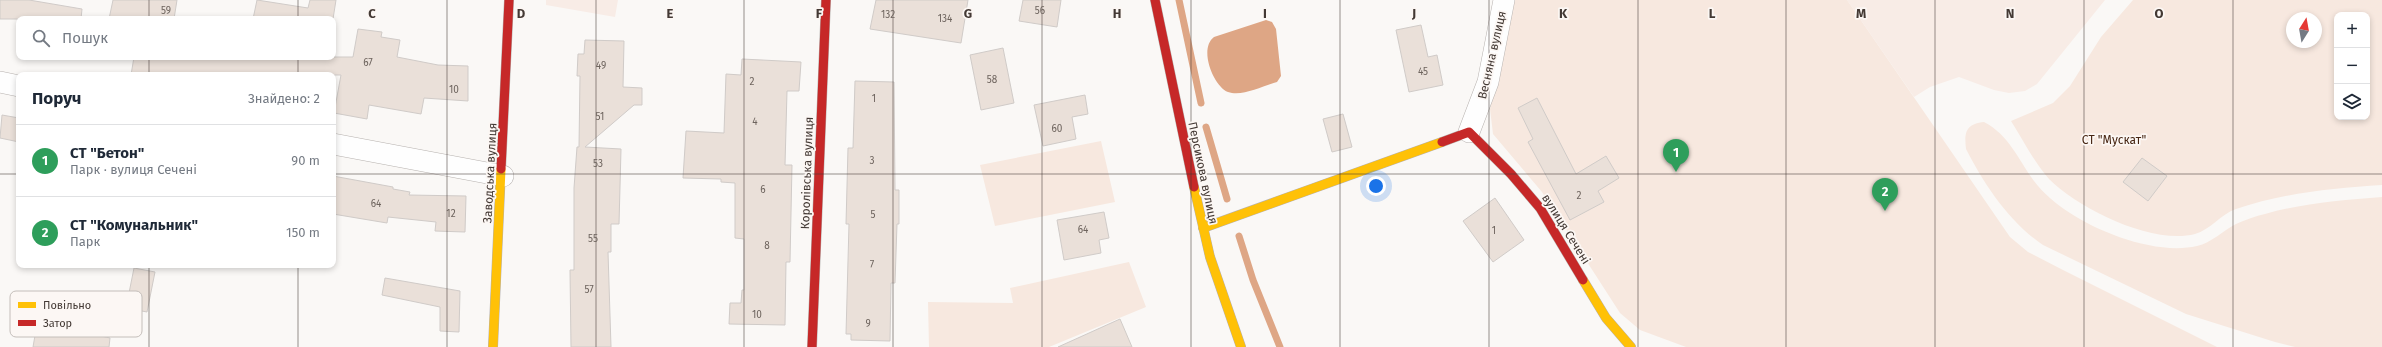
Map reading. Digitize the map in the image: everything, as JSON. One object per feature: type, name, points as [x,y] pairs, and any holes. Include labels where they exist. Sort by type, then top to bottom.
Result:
[{"type":"street","name":"Заводська вулиця","points":[[493,347],[510,0]]},
{"type":"street","name":"Королівська вулиця","points":[[812,347],[826,0]]},
{"type":"street","name":"Персикова вулиця","points":[[1155,0],[1203,228],[1212,264],[1241,347]]},
{"type":"street","name":"Весняна вулиця","points":[[1469,132],[1488,82],[1504,0]]},
{"type":"street","points":[[0,82],[16,85]]},
{"type":"street","points":[[1203,228],[1469,132]]},
{"type":"street","name":"вулиця Сечені","points":[[1469,132],[1536,202],[1603,315],[1616,332],[1631,347]]},
{"type":"street","points":[[336,145],[502,176]]},
{"type":"shaded area","points":[[546,0],[618,0],[615,17],[546,5]]},
{"type":"shaded area","points":[[1847,0],[2105,0],[2037,84],[2025,91],[2009,93],[1994,90],[1959,77],[1930,87],[1914,97]]},
{"type":"shaded area","points":[[1266,20],[1272,22],[1276,29],[1281,76],[1277,82],[1246,92],[1228,92],[1223,89],[1213,76],[1207,50],[1209,43],[1214,37]]},
{"type":"green space","points":[[1512,0],[1847,0],[2010,237],[2028,252],[2217,347],[1686,347],[1640,330],[1620,313],[1542,192],[1493,134],[1490,109]]},
{"type":"green space","name":"СТ \"Мускат\"","points":[[2133,0],[2382,0],[2382,185],[2308,192],[2254,203],[2225,214],[2206,229],[2195,234],[2178,236],[2158,234],[2138,229],[2117,222],[2078,202],[2049,179],[2011,121],[2053,103],[2070,86],[2101,37]]},
{"type":"green space","points":[[1984,122],[1993,127],[2007,141],[2028,173],[2046,194],[2060,206],[2083,221],[2098,228],[2131,241],[2148,245],[2165,248],[2197,246],[2207,242],[2236,224],[2250,218],[2280,210],[2338,201],[2382,197],[2382,347],[2295,347],[2275,342],[2186,314],[2043,245],[2019,225],[1998,202],[1966,149],[1965,138],[1970,127]]},
{"type":"green space","points":[[1101,141],[1115,202],[995,226],[980,165]]},
{"type":"green space","points":[[1129,262],[1146,307],[1049,347],[929,347],[928,302],[1013,303],[1010,288]]},
{"type":"building","points":[[0,0],[29,0],[82,9],[81,16],[16,16],[16,19],[0,19]]},
{"type":"building","points":[[113,0],[177,0],[174,16],[110,16]]},
{"type":"building","points":[[257,0],[308,8],[310,0],[336,0],[333,16],[254,16]]},
{"type":"building","points":[[876,0],[968,0],[961,43],[870,29]]},
{"type":"building","points":[[1023,0],[1061,0],[1057,27],[1019,21]]},
{"type":"building","points":[[1421,25],[1428,57],[1437,55],[1443,85],[1409,92],[1396,30]]},
{"type":"building","points":[[358,29],[382,32],[381,37],[400,40],[397,57],[438,65],[468,66],[468,101],[424,98],[421,114],[369,105],[367,119],[336,113],[336,102],[341,75],[336,75],[336,72],[132,72],[134,60],[336,60],[336,57],[353,57]]},
{"type":"building","points":[[585,40],[624,41],[623,87],[642,88],[642,105],[634,105],[585,147],[621,149],[619,224],[611,224],[611,252],[608,252],[611,347],[571,347],[570,270],[574,270],[574,188],[577,147],[579,147],[580,76],[577,76],[578,54],[584,54]]},
{"type":"building","points":[[1003,48],[1014,103],[981,110],[970,55]]},
{"type":"building","points":[[742,59],[801,62],[799,91],[787,91],[785,165],[792,165],[790,262],[786,262],[785,325],[729,324],[730,303],[741,303],[742,290],[744,290],[744,239],[735,238],[735,183],[721,182],[721,179],[683,178],[686,131],[724,133],[726,74],[741,75]]},
{"type":"building","points":[[855,81],[894,82],[895,190],[899,190],[899,224],[897,224],[895,283],[891,283],[890,341],[851,340],[851,334],[846,334],[849,224],[846,224],[848,148],[853,148]]},
{"type":"building","points":[[1085,95],[1088,114],[1072,117],[1076,139],[1043,146],[1034,105]]},
{"type":"building","points":[[1537,98],[1576,174],[1606,156],[1619,178],[1598,191],[1604,202],[1570,220],[1528,142],[1533,139],[1518,108]]},
{"type":"building","points":[[1343,114],[1352,147],[1332,152],[1323,119]]},
{"type":"building","points":[[2,115],[16,117],[16,141],[0,138]]},
{"type":"building","points":[[2142,158],[2167,176],[2148,201],[2123,182]]},
{"type":"building","points":[[336,177],[393,187],[393,189],[410,192],[409,195],[466,196],[465,232],[435,231],[436,222],[388,217],[387,223],[336,214]]},
{"type":"building","points":[[1495,198],[1524,240],[1493,262],[1463,221]]},
{"type":"building","points":[[1104,212],[1109,238],[1099,240],[1101,253],[1064,260],[1057,220]]},
{"type":"building","points":[[134,268],[155,272],[147,312],[142,311],[142,291],[129,291]]},
{"type":"building","points":[[385,278],[460,291],[459,332],[440,331],[440,307],[382,295]]},
{"type":"building","points":[[1120,319],[1132,347],[1058,347]]},
{"type":"building","points":[[35,337],[110,338],[109,347],[33,347]]},
{"type":"waterway","points":[[1179,0],[1201,103]]},
{"type":"waterway","points":[[1206,127],[1227,199]]},
{"type":"waterway","points":[[1239,236],[1253,280],[1280,347]]},
{"type":"traffic: slow","points":[[1203,228],[1442,142]]},
{"type":"traffic: slow","points":[[493,347],[501,169]]},
{"type":"traffic: slow","points":[[1194,187],[1210,257],[1241,347]]},
{"type":"traffic: slow","points":[[1583,280],[1606,318],[1631,347]]},
{"type":"traffic: jam","points":[[501,169],[509,0]]},
{"type":"traffic: jam","points":[[812,347],[826,0]]},
{"type":"traffic: jam","points":[[1155,0],[1194,187]]},
{"type":"traffic: jam","points":[[1442,142],[1469,132],[1511,174],[1540,208],[1583,280]]},
{"type":"place","name":"СТ \"Бетон\"","points":[[1676,172]]},
{"type":"place","name":"СТ \"Комунальник\"","points":[[1885,211]]}]
